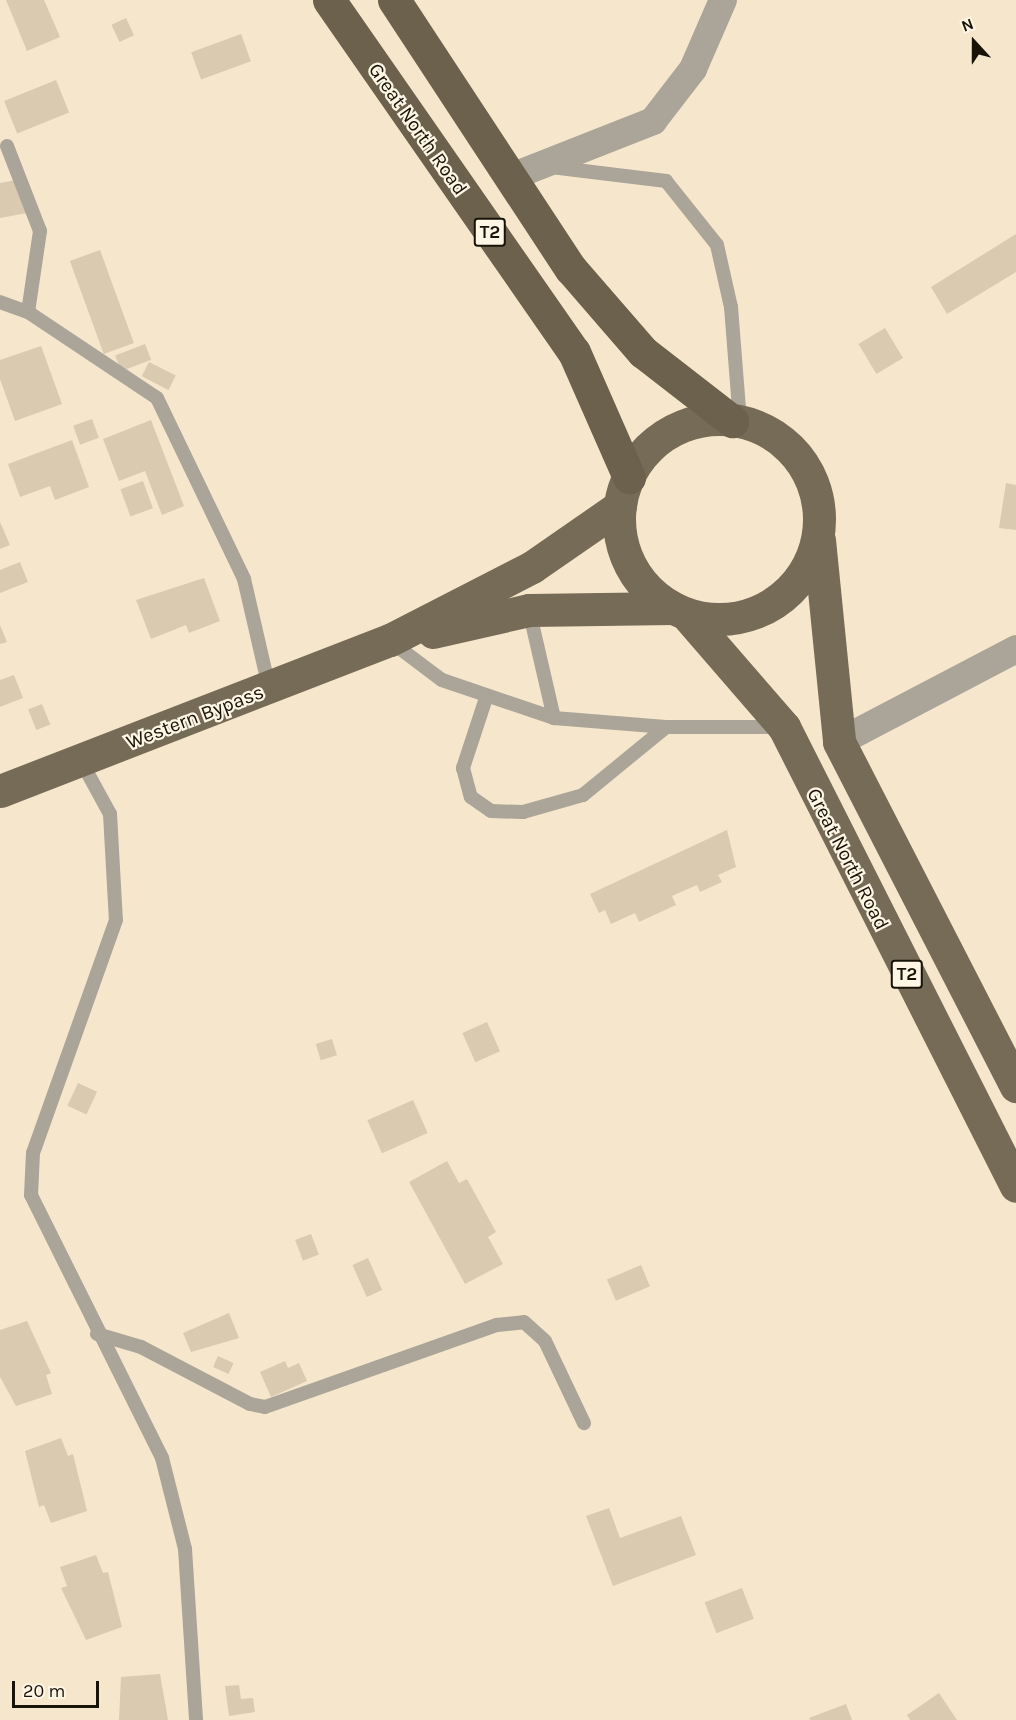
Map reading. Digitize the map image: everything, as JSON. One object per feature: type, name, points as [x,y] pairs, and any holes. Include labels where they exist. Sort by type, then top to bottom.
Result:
[{"type":"highway","name":"Great North Road","points":[[329,0],[574,352],[625,491]]},
{"type":"highway","name":"T2","points":[[394,0],[526,171],[571,269],[643,352],[736,421]]},
{"type":"main road","points":[[736,421],[777,438],[805,468],[816,493],[819,534],[798,581],[771,604],[721,619],[680,611],[635,573],[621,541],[625,491],[647,451],[671,432],[701,422],[736,421]]},
{"type":"main road","name":"Western Bypass","points":[[0,791],[269,689],[390,640],[532,567],[625,491]]},
{"type":"main road","name":"T2","points":[[819,534],[839,742],[1016,1086]]},
{"type":"main road","name":"Western Bypass","points":[[390,640],[529,610],[680,611]]},
{"type":"main road","name":"Great North Road","points":[[680,611],[784,727],[1016,1186]]},
{"type":"street","points":[[526,171],[653,121],[693,69],[723,0]]},
{"type":"street","points":[[839,742],[1016,649]]},
{"type":"lane","points":[[7,146],[40,231],[28,312]]},
{"type":"lane","points":[[526,171],[666,181],[717,245],[731,307],[736,421]]},
{"type":"lane","points":[[0,302],[28,312],[157,398],[244,579],[269,689]]},
{"type":"lane","points":[[529,610],[554,718]]},
{"type":"lane","points":[[390,640],[442,680],[486,698],[554,718],[666,727],[784,727]]},
{"type":"lane","points":[[486,698],[463,768],[471,798],[491,811],[523,812],[583,795],[666,727]]},
{"type":"lane","points":[[81,761],[110,814],[116,920],[33,1153],[31,1195],[97,1334],[162,1458],[185,1549],[196,1720]]},
{"type":"lane","points":[[97,1334],[141,1347],[250,1404],[265,1407],[497,1324],[524,1322],[545,1341],[584,1423]]},
{"type":"building","points":[[6,0],[44,0],[60,37],[27,51]]},
{"type":"building","points":[[126,18],[134,35],[120,42],[111,25]]},
{"type":"building","points":[[241,34],[251,61],[201,79],[191,52]]},
{"type":"building","points":[[56,80],[69,112],[17,133],[4,101]]},
{"type":"building","points":[[21,179],[27,213],[0,218],[0,183]]},
{"type":"building","points":[[1016,234],[1016,272],[947,314],[931,287]]},
{"type":"building","points":[[100,250],[134,343],[104,354],[70,261]]},
{"type":"building","points":[[885,328],[903,358],[876,374],[858,344]]},
{"type":"building","points":[[145,344],[151,360],[121,371],[115,355]]},
{"type":"building","points":[[41,346],[62,404],[15,421],[0,379],[0,360]]},
{"type":"building","points":[[149,362],[176,376],[168,390],[142,376]]},
{"type":"building","points":[[92,419],[99,438],[80,445],[73,426]]},
{"type":"building","points":[[151,420],[184,506],[162,515],[145,471],[119,481],[103,439]]},
{"type":"building","points":[[72,440],[89,487],[55,500],[50,486],[20,497],[8,464]]},
{"type":"building","points":[[143,481],[153,508],[130,516],[120,489]]},
{"type":"building","points":[[1006,483],[1016,485],[1016,530],[999,528]]},
{"type":"building","points":[[0,522],[10,545],[0,549]]},
{"type":"building","points":[[20,562],[28,582],[0,593],[0,570]]},
{"type":"building","points":[[204,578],[220,621],[189,633],[186,625],[151,639],[136,600]]},
{"type":"building","points":[[0,625],[7,642],[0,644]]},
{"type":"building","points":[[14,675],[23,698],[0,707],[0,680]]},
{"type":"building","points":[[42,704],[50,724],[36,730],[28,710]]},
{"type":"building","points":[[727,830],[736,867],[718,875],[722,882],[700,892],[697,885],[672,896],[676,905],[639,922],[635,913],[611,924],[605,910],[599,913],[590,894]]},
{"type":"building","points":[[487,1022],[500,1051],[475,1062],[462,1033]]},
{"type":"building","points":[[332,1039],[337,1055],[321,1060],[316,1044]]},
{"type":"building","points":[[78,1083],[97,1092],[86,1115],[67,1106]]},
{"type":"building","points":[[413,1100],[428,1133],[382,1153],[367,1120]]},
{"type":"building","points":[[447,1161],[459,1183],[467,1179],[496,1232],[488,1237],[503,1264],[465,1284],[409,1182]]},
{"type":"building","points":[[311,1234],[319,1255],[303,1261],[295,1240]]},
{"type":"building","points":[[368,1258],[382,1290],[367,1297],[352,1265]]},
{"type":"building","points":[[641,1265],[650,1286],[616,1301],[607,1279]]},
{"type":"building","points":[[229,1313],[239,1338],[191,1352],[183,1333]]},
{"type":"building","points":[[27,1321],[51,1373],[46,1375],[52,1394],[16,1406],[0,1377],[0,1330]]},
{"type":"building","points":[[218,1356],[234,1363],[229,1374],[213,1367]]},
{"type":"building","points":[[285,1361],[288,1368],[299,1363],[307,1381],[271,1397],[260,1372]]},
{"type":"building","points":[[61,1438],[68,1456],[73,1454],[87,1511],[51,1523],[44,1505],[39,1507],[25,1451]]},
{"type":"building","points":[[609,1508],[620,1538],[681,1516],[696,1555],[613,1586],[586,1516]]},
{"type":"building","points":[[96,1555],[103,1573],[108,1572],[122,1627],[86,1640],[61,1588],[67,1586],[60,1567]]},
{"type":"building","points":[[742,1588],[754,1619],[716,1633],[705,1602]]},
{"type":"building","points":[[160,1674],[168,1720],[119,1720],[121,1677]]},
{"type":"building","points":[[239,1685],[241,1699],[253,1698],[255,1712],[229,1716],[225,1686]]},
{"type":"building","points":[[939,1693],[957,1720],[910,1720],[907,1715]]},
{"type":"building","points":[[846,1704],[852,1720],[810,1720],[809,1718]]}]
